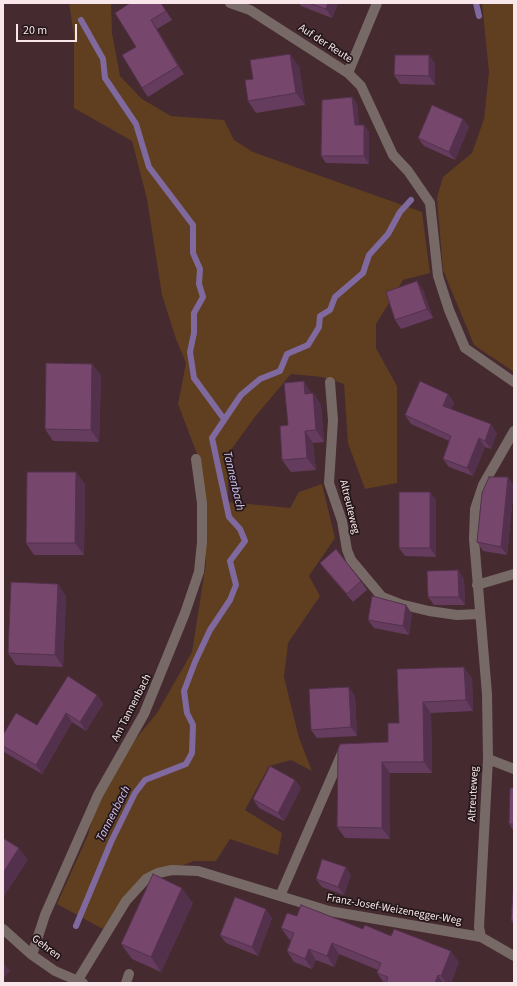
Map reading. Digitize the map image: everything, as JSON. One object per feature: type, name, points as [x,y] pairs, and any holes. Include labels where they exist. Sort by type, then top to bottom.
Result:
[{"type":"street","name":"Auf der Reute","points":[[230,3],[250,10],[348,73],[361,86],[393,155],[408,171],[430,203],[438,276],[449,310],[465,348],[514,382]]},
{"type":"street","points":[[348,73],[378,3]]},
{"type":"street","name":"Altreuteweg","points":[[330,382],[333,420],[329,483],[342,521],[347,550],[351,560],[382,597],[400,604],[429,611],[457,615],[480,614]]},
{"type":"street","name":"Altreuteweg","points":[[481,937],[479,915],[488,759],[487,694],[474,539],[475,510],[483,485],[514,432]]},
{"type":"street","name":"Am Tannenbach","points":[[32,954],[45,915],[98,795],[144,714],[186,613],[199,572],[202,542],[202,503],[196,459]]},
{"type":"street","points":[[477,585],[514,574]]},
{"type":"street","points":[[280,896],[345,746]]},
{"type":"street","points":[[488,759],[514,769]]},
{"type":"street","name":"Franz-Josef-Weizenegger-Weg","points":[[79,982],[126,901],[146,879],[158,873],[172,870],[198,871],[329,911],[481,937]]},
{"type":"street","name":"Gehren","points":[[3,929],[32,954],[56,971],[79,982]]},
{"type":"street","points":[[481,937],[514,956]]},
{"type":"shaded area","points":[[69,3],[111,3],[112,33],[120,76],[142,99],[171,116],[224,120],[234,140],[253,152],[422,212],[430,273],[403,280],[376,324],[376,348],[397,386],[397,483],[365,489],[348,443],[344,384],[322,377],[291,374],[254,418],[228,454],[228,502],[290,508],[299,492],[322,484],[335,538],[309,576],[320,596],[288,643],[284,677],[299,738],[312,771],[291,760],[269,766],[245,810],[282,833],[278,855],[230,839],[216,861],[194,861],[144,880],[103,929],[57,904],[88,835],[102,780],[157,713],[192,652],[206,563],[202,467],[178,404],[186,363],[176,339],[162,295],[147,199],[132,141],[74,108],[74,36]]},
{"type":"shaded area","points":[[482,3],[514,3],[514,372],[474,345],[443,270],[437,198],[443,177],[472,153],[484,119],[489,72]]},
{"type":"building","points":[[130,3],[161,3],[166,11],[151,20],[178,66],[142,88],[122,55],[136,47],[115,13]]},
{"type":"building","points":[[309,3],[328,3],[326,9]]},
{"type":"building","points":[[290,54],[296,93],[248,101],[245,80],[253,79],[250,60]]},
{"type":"building","points":[[395,55],[429,55],[429,76],[394,75]]},
{"type":"building","points":[[352,97],[355,125],[364,125],[364,156],[321,156],[322,100]]},
{"type":"building","points":[[432,105],[463,119],[449,152],[418,138]]},
{"type":"building","points":[[417,281],[427,309],[395,320],[386,292]]},
{"type":"building","points":[[46,363],[92,364],[91,430],[45,429]]},
{"type":"building","points":[[304,381],[305,394],[313,393],[316,430],[305,431],[307,458],[282,460],[280,426],[288,425],[284,383]]},
{"type":"building","points":[[420,381],[448,394],[443,406],[491,424],[485,441],[479,438],[467,468],[443,459],[451,436],[405,415]]},
{"type":"building","points":[[27,472],[76,472],[75,543],[26,543]]},
{"type":"building","points":[[489,477],[508,477],[501,547],[477,542],[482,493]]},
{"type":"building","points":[[399,492],[430,492],[430,548],[399,548]]},
{"type":"building","points":[[336,549],[361,581],[347,594],[320,563]]},
{"type":"building","points":[[458,570],[459,597],[428,597],[427,571]]},
{"type":"building","points":[[11,582],[58,584],[55,655],[8,653]]},
{"type":"building","points":[[372,596],[406,605],[403,626],[368,620]]},
{"type":"building","points":[[464,667],[466,700],[423,702],[424,762],[382,762],[382,828],[337,827],[338,749],[340,744],[388,742],[388,723],[399,723],[397,669]]},
{"type":"building","points":[[68,676],[97,695],[80,722],[66,713],[36,765],[3,746],[3,735],[16,713],[37,725]]},
{"type":"building","points":[[349,687],[351,727],[311,730],[309,689]]},
{"type":"building","points":[[270,766],[295,780],[278,813],[253,799]]},
{"type":"building","points":[[510,788],[514,788],[514,824],[509,824]]},
{"type":"building","points":[[3,838],[19,848],[3,873]]},
{"type":"building","points":[[322,859],[346,867],[338,887],[316,879]]},
{"type":"building","points":[[153,874],[182,888],[151,957],[121,944]]},
{"type":"building","points":[[514,880],[514,920],[511,920]]},
{"type":"building","points":[[235,897],[266,909],[252,947],[220,935]]},
{"type":"building","points":[[301,905],[363,929],[365,925],[391,936],[394,929],[451,951],[441,976],[438,975],[435,983],[386,983],[388,977],[377,973],[381,963],[332,943],[327,956],[309,949],[305,959],[287,951],[294,933],[281,928],[287,913],[297,916]]},
{"type":"waterway","points":[[476,3],[479,16]]},
{"type":"waterway","points":[[81,20],[103,59],[105,78],[136,124],[149,167],[193,225],[193,253],[200,269],[199,284],[203,297],[194,313],[194,333],[190,352],[194,378],[224,419]]},
{"type":"waterway","name":"Tannenbach","points":[[76,926],[111,842],[135,793],[145,780],[186,764],[192,753],[193,725],[187,713],[184,691],[195,662],[210,630],[230,600],[236,585],[230,561],[245,541],[240,529],[229,517],[212,438],[241,395],[260,379],[280,371],[287,354],[308,345],[319,327],[320,316],[330,310],[335,297],[363,273],[369,255],[388,234],[400,212],[411,200]]}]
